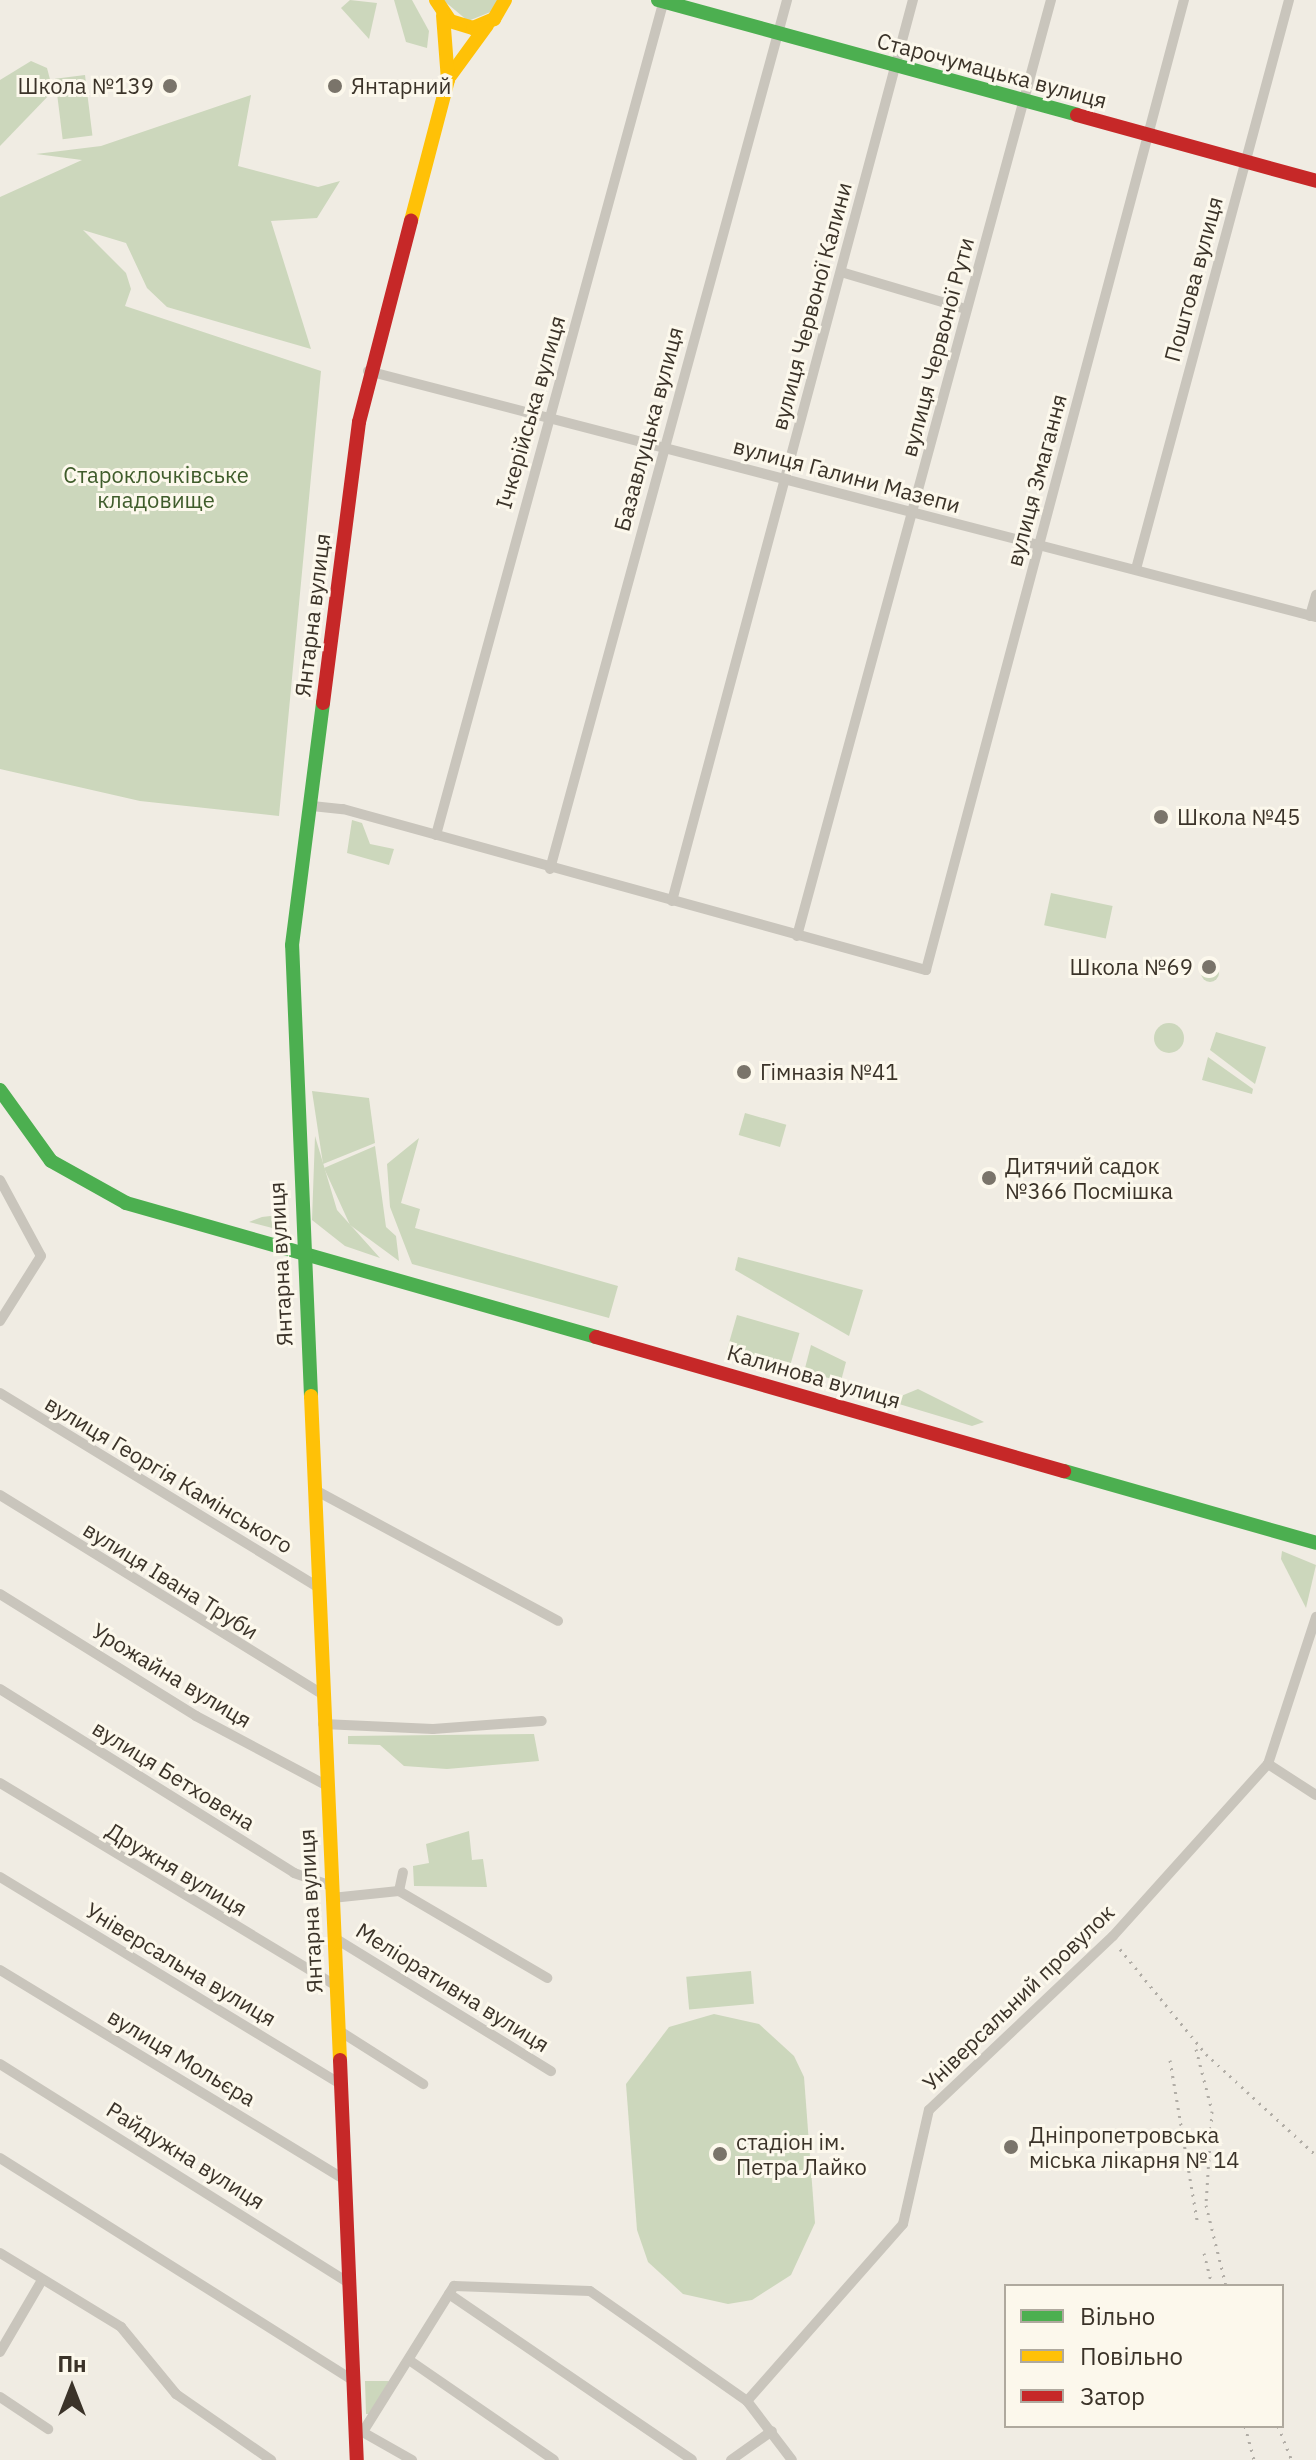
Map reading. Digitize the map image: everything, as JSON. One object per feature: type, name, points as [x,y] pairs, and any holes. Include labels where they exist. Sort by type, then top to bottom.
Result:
[{"type":"main road","name":"Старочумацька вулиця","points":[[662,1],[1316,181]]},
{"type":"main road","points":[[438,4],[465,28],[489,23],[505,3]]},
{"type":"main road","name":"Янтарна вулиця","points":[[438,4],[448,80]]},
{"type":"main road","name":"Янтарна вулиця","points":[[357,2460],[360,2430],[353,2380],[348,2282],[315,1490],[300,1253],[292,945],[368,371],[448,80],[489,23]]},
{"type":"main road","name":"Калинова вулиця","points":[[0,1090],[51,1161],[87,1186],[300,1253],[1316,1543]]},
{"type":"street","name":"Базавлуцька вулиця","points":[[550,869],[787,0]]},
{"type":"street","name":"вулиця Червоної Калини","points":[[672,901],[913,0]]},
{"type":"street","name":"вулиця Червоної Рути","points":[[797,936],[915,513],[966,309],[1051,0]]},
{"type":"street","name":"вулиця Змагання","points":[[797,936],[926,970],[1184,0]]},
{"type":"street","name":"Поштова вулиця","points":[[1136,569],[1289,0]]},
{"type":"street","name":"Ічкерійська вулиця","points":[[436,835],[662,1]]},
{"type":"street","points":[[841,272],[966,309]]},
{"type":"street","name":"вулиця Галини Мазепи","points":[[368,371],[663,446],[1039,548],[1136,569],[1313,616]]},
{"type":"street","points":[[1313,616],[1316,595]]},
{"type":"street","points":[[312,806],[436,835],[797,936]]},
{"type":"street","points":[[0,1180],[41,1256],[0,1321]]},
{"type":"street","name":"вулиця Георгія Камінського","points":[[0,1393],[319,1588]]},
{"type":"street","points":[[315,1490],[558,1621]]},
{"type":"street","name":"вулиця Івана Труби","points":[[0,1495],[322,1694]]},
{"type":"street","name":"Урожайна вулиця","points":[[0,1594],[196,1716],[326,1785]]},
{"type":"street","name":"Універсальний провулок","points":[[747,2401],[903,2224],[929,2110],[1113,1936],[1268,1764],[1316,1617]]},
{"type":"street","name":"вулиця Бетховена","points":[[0,1689],[294,1873],[331,1892]]},
{"type":"street","points":[[323,1724],[433,1729],[542,1721]]},
{"type":"street","points":[[1268,1764],[1316,1795]]},
{"type":"street","name":"Дружня вулиця","points":[[0,1783],[336,1986]]},
{"type":"street","points":[[399,1891],[403,1872]]},
{"type":"street","name":"Універсальна вулиця","points":[[0,1877],[340,2084]]},
{"type":"street","points":[[331,1892],[399,1891],[547,1978]]},
{"type":"street","name":"Меліоративна вулиця","points":[[333,1937],[551,2071]]},
{"type":"street","name":"вулиця Мольєра","points":[[0,1970],[344,2179]]},
{"type":"street","points":[[338,2030],[423,2084]]},
{"type":"street","name":"Райдужна вулиця","points":[[0,2064],[348,2282]]},
{"type":"street","points":[[0,2158],[353,2380]]},
{"type":"street","points":[[0,2253],[121,2327],[176,2394],[271,2460]]},
{"type":"street","points":[[0,2352],[42,2280]]},
{"type":"street","points":[[452,2290],[590,2291],[747,2401],[792,2460]]},
{"type":"street","points":[[412,2460],[360,2430],[409,2360],[452,2290]]},
{"type":"street","points":[[452,2290],[692,2460]]},
{"type":"street","points":[[409,2360],[554,2460]]},
{"type":"street","points":[[0,2397],[48,2429]]},
{"type":"street","points":[[731,2460],[772,2431]]},
{"type":"green space","points":[[350,0],[377,3],[369,39],[341,8]]},
{"type":"green space","points":[[394,0],[412,0],[429,31],[427,48],[406,42]]},
{"type":"green space","points":[[443,0],[499,0],[493,11],[468,21]]},
{"type":"green space","points":[[31,61],[47,68],[53,91],[0,146],[0,80]]},
{"type":"green space","points":[[85,75],[92,136],[63,139],[55,79]]},
{"type":"green space","name":"Староклочківське кладовище","points":[[251,95],[238,166],[318,187],[340,181],[317,218],[271,221],[311,349],[167,307],[147,288],[126,243],[83,230],[126,273],[131,289],[125,306],[321,371],[279,816],[140,801],[0,769],[0,197],[82,160],[36,154],[101,146]]},
{"type":"green space","points":[[352,820],[362,823],[370,844],[394,849],[389,865],[347,853]]},
{"type":"green space","points":[[1051,893],[1113,906],[1106,938],[1044,925]]},
{"type":"green space","points":[[1210,964],[1219,973],[1210,982],[1201,973]]},
{"type":"green space","points":[[1169,1023],[1179,1028],[1184,1038],[1179,1048],[1169,1053],[1159,1048],[1154,1038],[1159,1028]]},
{"type":"green space","points":[[1216,1032],[1266,1047],[1255,1084],[1210,1050]]},
{"type":"green space","points":[[1208,1057],[1253,1089],[1252,1094],[1202,1080]]},
{"type":"green space","points":[[312,1091],[369,1098],[375,1143],[323,1164]]},
{"type":"green space","points":[[745,1113],[786,1125],[780,1147],[739,1135]]},
{"type":"green space","points":[[315,1136],[337,1210],[380,1258],[345,1246],[312,1220]]},
{"type":"green space","points":[[419,1138],[401,1203],[420,1209],[415,1228],[618,1286],[609,1318],[412,1264],[390,1207],[387,1164]]},
{"type":"green space","points":[[375,1146],[386,1227],[396,1236],[399,1261],[350,1225],[324,1168]]},
{"type":"green space","points":[[279,1215],[280,1230],[249,1222],[262,1217]]},
{"type":"green space","points":[[738,1257],[863,1290],[849,1336],[735,1270]]},
{"type":"green space","points":[[737,1315],[799,1333],[789,1370],[726,1352]]},
{"type":"green space","points":[[811,1345],[846,1362],[841,1381],[804,1372]]},
{"type":"green space","points":[[918,1389],[984,1422],[972,1426],[889,1401]]},
{"type":"green space","points":[[1282,1551],[1316,1565],[1306,1608],[1281,1559]]},
{"type":"green space","points":[[534,1734],[539,1761],[447,1769],[404,1766],[380,1745],[348,1744],[348,1736]]},
{"type":"green space","points":[[469,1831],[472,1860],[483,1859],[487,1887],[414,1886],[413,1866],[429,1863],[426,1844]]},
{"type":"green space","points":[[751,1971],[754,2004],[689,2010],[686,1977]]},
{"type":"green space","name":"стадіон ім. Петра Лайко","points":[[714,2014],[759,2024],[794,2056],[804,2077],[815,2223],[791,2275],[752,2300],[728,2304],[683,2294],[648,2262],[637,2230],[626,2084],[669,2027]]},
{"type":"green space","points":[[365,2381],[389,2381],[370,2414],[366,2414]]},
{"type":"railway","points":[[1120,1949],[1206,2054],[1316,2155]]},
{"type":"railway","points":[[1196,2049],[1212,2111],[1206,2205],[1226,2284]]},
{"type":"railway","points":[[1170,2060],[1198,2225]]},
{"type":"railway","points":[[1204,2253],[1212,2284]]},
{"type":"railway","points":[[1246,2428],[1254,2460]]},
{"type":"railway","points":[[1279,2428],[1292,2460]]},
{"type":"traffic: fast","points":[[658,0],[1077,115]]},
{"type":"traffic: fast","points":[[311,1396],[292,945],[323,703]]},
{"type":"traffic: fast","points":[[0,1090],[51,1161],[126,1203],[596,1337]]},
{"type":"traffic: fast","points":[[1064,1471],[1316,1543]]},
{"type":"traffic: slow","points":[[436,0],[450,21],[473,28],[494,19],[505,0]]},
{"type":"traffic: slow","points":[[411,221],[448,80],[443,15]]},
{"type":"traffic: slow","points":[[450,76],[487,25]]},
{"type":"traffic: slow","points":[[311,1396],[340,2060]]},
{"type":"traffic: jam","points":[[1077,115],[1316,181]]},
{"type":"traffic: jam","points":[[323,703],[359,422],[411,221]]},
{"type":"traffic: jam","points":[[596,1337],[1064,1471]]},
{"type":"traffic: jam","points":[[340,2060],[357,2460]]},
{"type":"place","name":"Школа №139","points":[[170,86]]},
{"type":"place","name":"Янтарний","points":[[335,86]]},
{"type":"place","name":"Школа №45","points":[[1161,817]]},
{"type":"place","name":"Школа №69","points":[[1209,967]]},
{"type":"place","name":"Гімназія №41","points":[[744,1072]]},
{"type":"place","name":"Дитячий садок №366 Посмішка","points":[[989,1178]]},
{"type":"place","name":"Дніпропетровська міська лікарня № 14","points":[[1011,2147]]},
{"type":"place","name":"стадіон ім. Петра Лайко","points":[[720,2154]]}]
